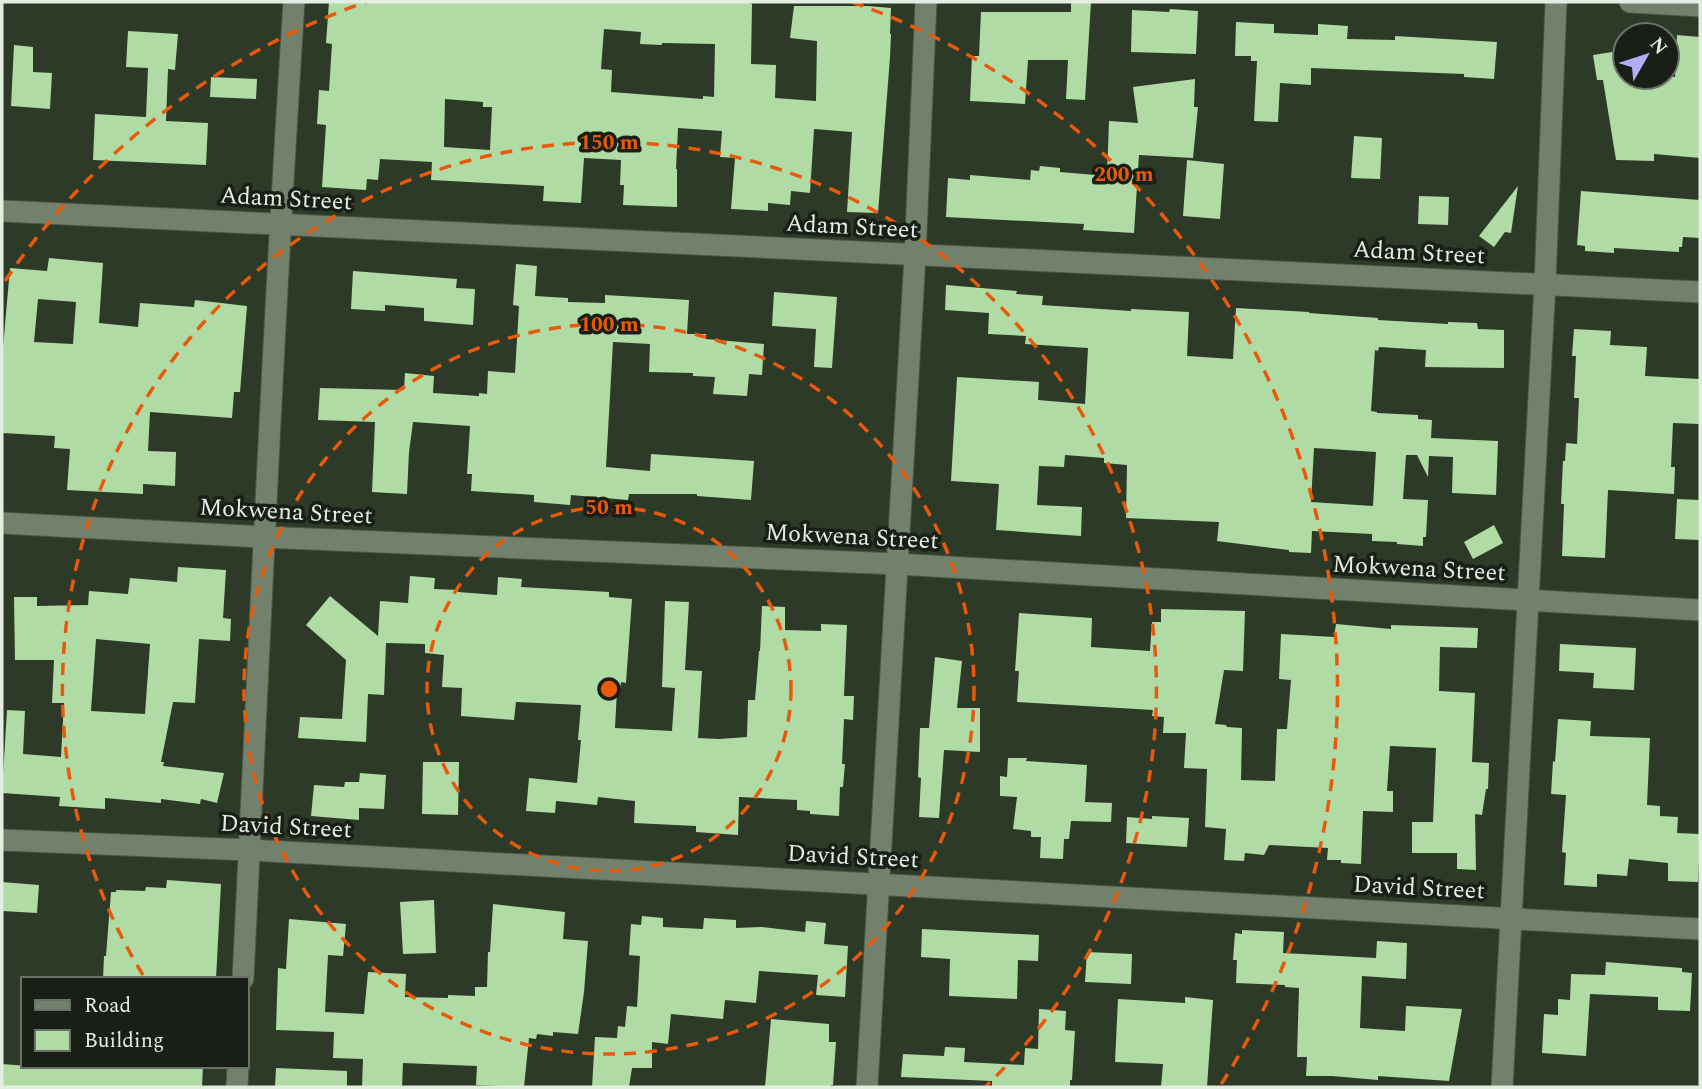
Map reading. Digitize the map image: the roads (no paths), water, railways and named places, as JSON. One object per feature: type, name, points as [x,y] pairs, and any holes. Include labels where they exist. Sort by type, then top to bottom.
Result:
[{"type":"street","points":[[243,977],[263,537],[294,2]]},
{"type":"street","points":[[867,1087],[915,256],[926,2]]},
{"type":"street","points":[[1502,1087],[1545,284],[1556,2]]},
{"type":"street","points":[[1630,2],[1700,6]]},
{"type":"street","name":"Adam Street","points":[[2,211],[1700,292]]},
{"type":"street","name":"Mokwena Street","points":[[2,523],[897,564],[1700,610]]},
{"type":"street","name":"David Street","points":[[2,840],[249,850],[1700,929]]},
{"type":"street","points":[[237,1087],[238,1068]]}]
